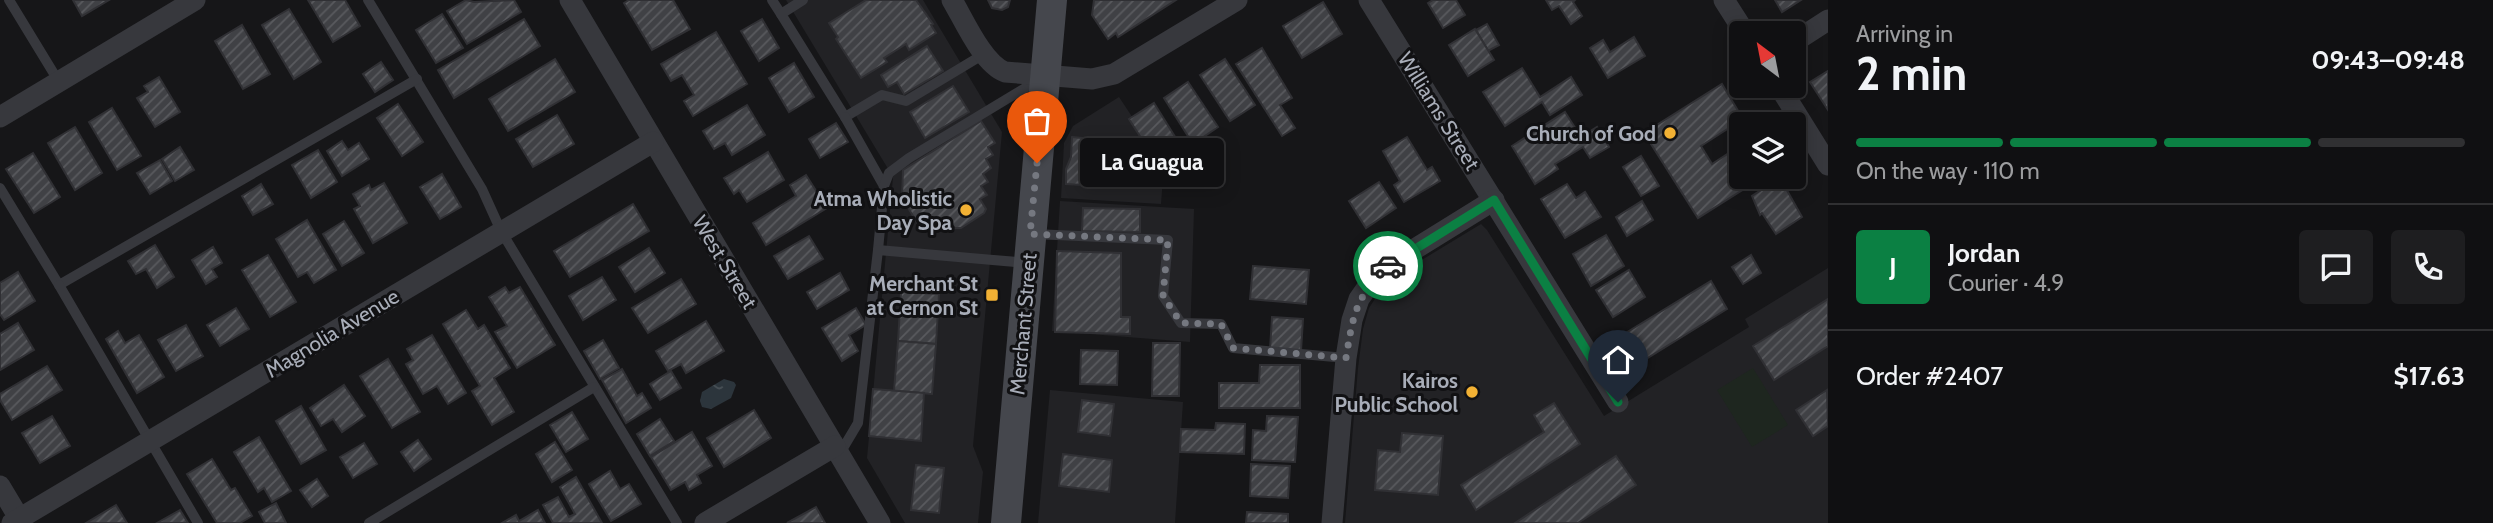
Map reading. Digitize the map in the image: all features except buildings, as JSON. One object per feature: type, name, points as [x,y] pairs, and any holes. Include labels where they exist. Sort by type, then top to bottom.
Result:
[{"type":"main road","name":"Merchant Street","points":[[1006,523],[1052,0]]},
{"type":"street","points":[[0,117],[195,0]]},
{"type":"street","name":"West Street","points":[[570,0],[880,523]]},
{"type":"street","points":[[952,0],[997,69],[1005,72],[1092,79],[1114,74],[1237,0]]},
{"type":"street","name":"Williams Street","points":[[1369,0],[1618,402]]},
{"type":"street","points":[[1724,0],[1737,21]]},
{"type":"street","points":[[1806,34],[1828,20]]},
{"type":"street","points":[[1786,98],[1828,165]]},
{"type":"street","name":"Magnolia Avenue","points":[[18,521],[653,142]]},
{"type":"street","points":[[1332,523],[1346,358],[1359,299],[1371,282],[1389,265],[1494,200]]},
{"type":"street","points":[[705,523],[837,450]]},
{"type":"street","points":[[0,486],[18,521]]},
{"type":"lane","points":[[9,0],[59,82]]},
{"type":"lane","points":[[368,0],[482,189],[501,231],[677,523]]},
{"type":"lane","points":[[772,0],[845,117],[884,186]]},
{"type":"lane","points":[[781,14],[803,0]]},
{"type":"lane","points":[[845,117],[881,95],[906,101],[985,54]]},
{"type":"lane","points":[[837,450],[858,424],[884,186],[889,173],[1046,76]]},
{"type":"lane","points":[[59,285],[416,79]]},
{"type":"lane","points":[[0,188],[198,523]]},
{"type":"lane","points":[[878,250],[1029,248],[1168,240],[1163,296],[1181,323],[1221,324],[1233,348],[1346,358]]},
{"type":"lane","points":[[369,523],[594,387]]},
{"type":"shaded area","points":[[786,0],[923,0],[1002,132],[973,446],[983,472],[978,523],[905,523],[867,458],[893,177]]},
{"type":"shaded area","points":[[1119,97],[1164,165],[1161,204],[1061,198],[1064,143],[1073,126]]},
{"type":"shaded area","points":[[1060,201],[1194,209],[1190,342],[1052,331]]},
{"type":"shaded area","name":"Kairos Public School","points":[[1481,224],[1604,416],[1749,327],[1745,319],[1828,268],[1828,523],[1345,523],[1358,368],[1363,329],[1369,308],[1382,288],[1397,275]]},
{"type":"shaded area","points":[[1753,368],[1788,425],[1752,447],[1717,390]]},
{"type":"shaded area","points":[[1050,390],[1183,402],[1175,523],[1038,523]]},
{"type":"water","points":[[724,379],[736,385],[731,398],[711,409],[702,407],[702,392]]},
{"type":"way so far","points":[[1037,163],[1030,234],[1168,240],[1163,296],[1181,323],[1221,324],[1233,348],[1346,358],[1359,299],[1371,282],[1388,266]]},
{"type":"place","name":"Church of God","points":[[1670,133]]},
{"type":"place","name":"La Guagua","points":[[1037,163]]},
{"type":"place","name":"Atma Wholistic Day Spa","points":[[966,210]]},
{"type":"place","name":"Merchant St at Cernon St","points":[[992,295]]},
{"type":"place","name":"Kairos Public School","points":[[1472,392]]},
{"type":"route","points":[[1388,266],[1494,200],[1618,402]]}]
